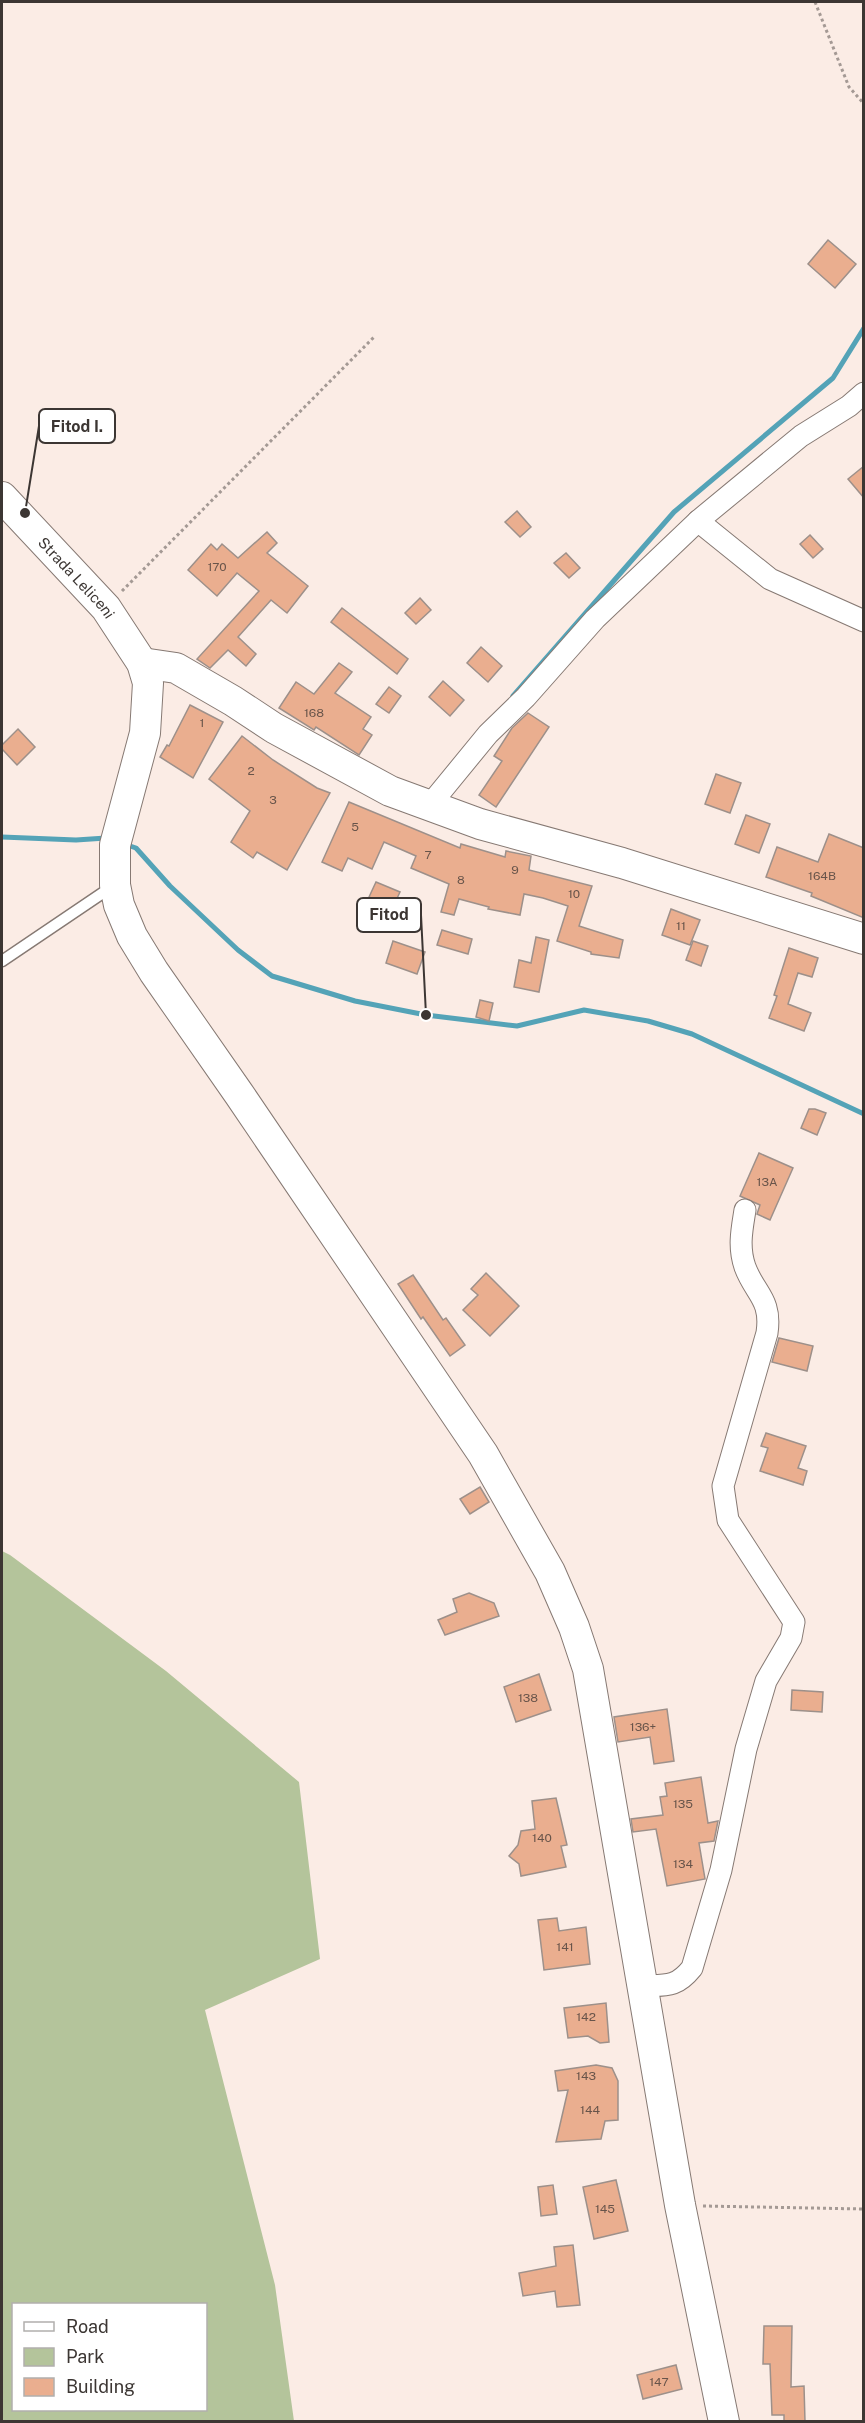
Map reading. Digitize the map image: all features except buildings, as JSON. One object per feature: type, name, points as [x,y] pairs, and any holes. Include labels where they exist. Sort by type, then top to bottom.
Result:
[{"type":"main road","name":"Strada Leliceni","points":[[2,497],[106,608],[142,663]]},
{"type":"main road","points":[[724,2421],[680,2205],[588,1669],[574,1627],[550,1572],[483,1454],[154,972],[132,936],[119,905],[115,885],[116,840],[146,733],[148,689],[142,663],[176,668],[274,728],[352,772],[390,791],[429,806],[480,824],[622,863],[864,939]]},
{"type":"street","points":[[429,806],[488,734],[526,697],[596,619],[698,521],[801,436],[849,406],[864,393]]},
{"type":"street","points":[[698,521],[770,579],[864,621]]},
{"type":"street","points":[[642,1986],[666,1985],[682,1980],[692,1968],[721,1870],[746,1749],[766,1681],[791,1638],[794,1622],[728,1520],[723,1486],[767,1333],[769,1317],[763,1297],[745,1267],[740,1243],[746,1210]]},
{"type":"lane","points":[[2,961],[115,885]]},
{"type":"path","points":[[815,2],[849,87],[864,104]]},
{"type":"path","points":[[106,608],[375,336]]},
{"type":"path","points":[[680,2205],[864,2209]]},
{"type":"green space","points":[[2,1551],[166,1671],[299,1782],[320,1959],[205,2010],[275,2285],[294,2421],[2,2421]]},
{"type":"waterway","points":[[513,696],[674,512],[833,378],[864,328]]},
{"type":"waterway","points":[[2,837],[76,840],[106,838]]},
{"type":"waterway","points":[[124,844],[136,848],[170,886],[238,950],[272,976],[355,1001],[426,1015],[517,1026],[584,1010],[648,1021],[692,1034],[864,1114]]},
{"type":"place","name":"Fitod I.","points":[[25,513]]},
{"type":"place","name":"Fitod","points":[[426,1015]]}]
